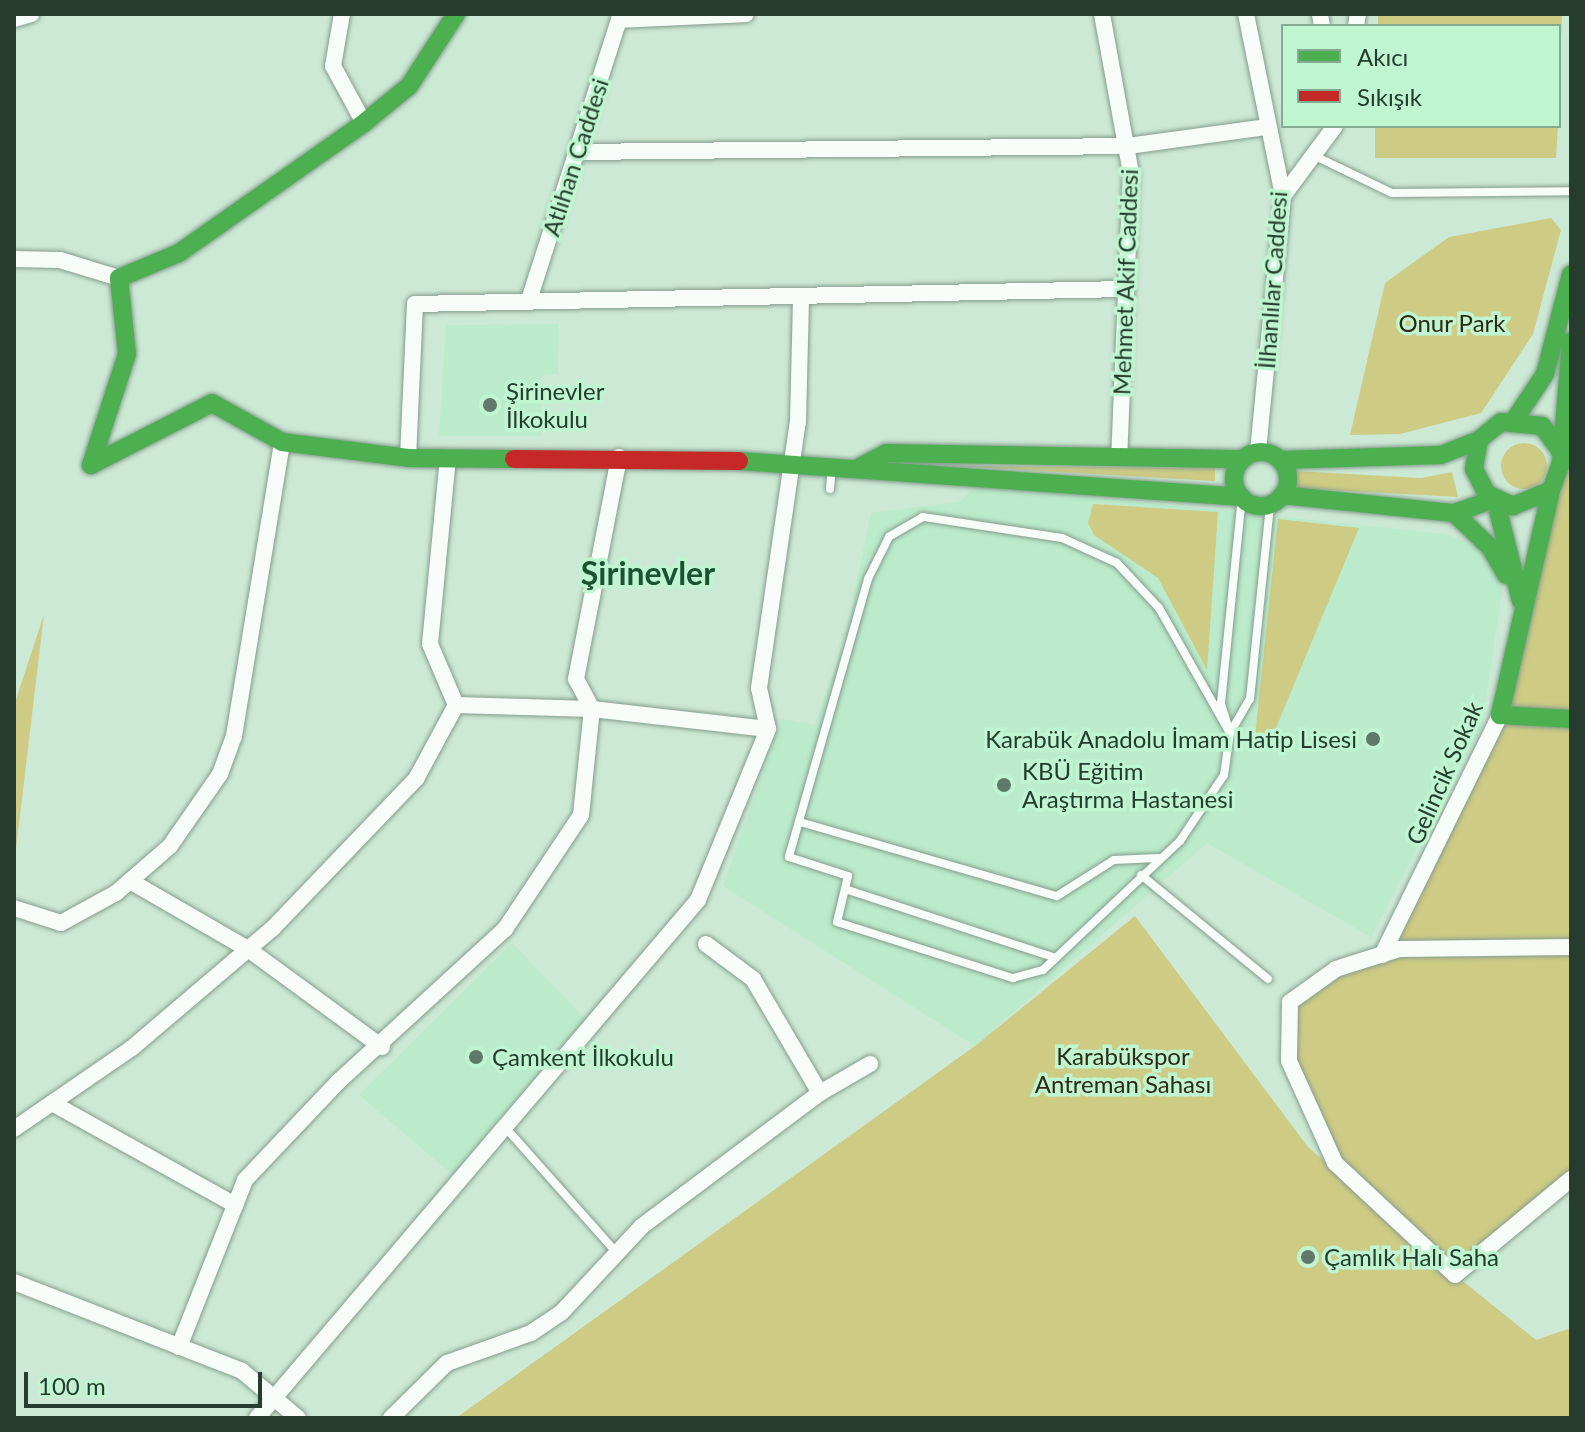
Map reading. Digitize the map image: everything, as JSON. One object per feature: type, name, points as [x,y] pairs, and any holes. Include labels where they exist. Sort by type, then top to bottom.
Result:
[{"type":"street","points":[[14,19],[31,14]]},
{"type":"street","points":[[342,14],[333,66],[364,123]]},
{"type":"street","points":[[14,259],[60,260],[119,278],[179,253],[364,123],[409,86],[456,14]]},
{"type":"street","points":[[620,17],[746,14]]},
{"type":"street","name":"Mehmet Akif Caddesi","points":[[1102,14],[1128,146],[1119,456]]},
{"type":"street","name":"İlhanlılar Caddesi","points":[[1246,14],[1266,127],[1283,196],[1250,456]]},
{"type":"street","name":"Atlıhan Caddesi","points":[[529,300],[620,17]]},
{"type":"street","points":[[576,152],[1128,146],[1266,127]]},
{"type":"street","points":[[1283,196],[1332,128]]},
{"type":"street","points":[[1545,374],[1571,274]]},
{"type":"street","points":[[119,278],[127,354],[91,465],[212,403],[282,442],[408,458],[619,457],[788,462],[860,467],[886,477],[1276,499],[1454,513],[1495,499],[1527,505],[1551,490],[1571,344]]},
{"type":"street","points":[[408,458],[415,304],[1125,289]]},
{"type":"street","points":[[257,1418],[698,900],[768,729],[759,688],[788,462],[798,422],[801,296]]},
{"type":"street","points":[[860,467],[886,453],[1250,456],[1280,460],[1441,455],[1479,440],[1515,419],[1545,374],[1571,344]]},
{"type":"street","points":[[1515,419],[1542,426],[1559,449]]},
{"type":"street","points":[[1479,440],[1474,469],[1495,499],[1521,601]]},
{"type":"street","points":[[16,910],[61,923],[130,881],[170,846],[220,774],[234,736],[282,442]]},
{"type":"street","points":[[1242,497],[1235,474],[1250,456]]},
{"type":"street","points":[[179,1347],[245,1180],[296,1125],[505,929],[581,815],[592,709],[576,679],[619,457]]},
{"type":"street","points":[[448,458],[430,644],[456,705]]},
{"type":"street","points":[[1276,499],[1287,481],[1280,460]]},
{"type":"street","name":"Gelincik Sokak","points":[[1382,955],[1500,715],[1521,601],[1551,490]]},
{"type":"street","points":[[1454,513],[1490,547],[1521,601]]},
{"type":"street","points":[[456,705],[592,709],[768,729]]},
{"type":"street","points":[[14,1129],[132,1048],[248,949],[416,779],[456,705]]},
{"type":"street","points":[[1500,715],[1571,719]]},
{"type":"street","points":[[130,881],[248,949],[382,1047]]},
{"type":"street","points":[[706,944],[753,979],[820,1093]]},
{"type":"street","points":[[1571,947],[1382,955],[1336,969],[1290,1002],[1289,1061],[1335,1163],[1455,1275],[1571,1179]]},
{"type":"street","points":[[391,1418],[447,1363],[531,1333],[561,1313],[616,1252],[820,1093],[870,1064]]},
{"type":"street","points":[[52,1103],[235,1205]]},
{"type":"street","points":[[14,1282],[242,1371],[276,1396],[298,1418]]},
{"type":"lane","points":[[1315,156],[1392,193],[1571,191]]},
{"type":"lane","points":[[830,489],[833,465]]},
{"type":"lane","points":[[1230,733],[1221,703],[1242,497]]},
{"type":"lane","points":[[1230,733],[1159,608],[1117,563],[1062,538],[923,517],[889,537],[876,557],[789,857],[848,876],[837,922],[1013,978],[1028,978],[1056,958],[1158,858],[1213,796],[1230,733],[1250,699],[1276,499]]},
{"type":"lane","points":[[800,822],[1057,896],[1114,860],[1158,858]]},
{"type":"lane","points":[[1141,875],[1268,979]]},
{"type":"lane","points":[[845,889],[1056,958]]},
{"type":"lane","points":[[504,1127],[616,1252]]},
{"type":"shaded area","name":"Şirinevler İlkokulu","points":[[559,324],[558,374],[542,375],[542,436],[439,436],[446,325]]},
{"type":"shaded area","name":"KBÜ Eğitim Araştırma Hastanesi","points":[[977,485],[1445,534],[1479,547],[1503,586],[1482,725],[1371,937],[1207,843],[975,1046],[723,886],[782,719],[815,725],[844,642],[871,513],[959,502]]},
{"type":"shaded area","name":"Çamkent İlkokulu","points":[[512,943],[587,1020],[455,1177],[359,1095]]},
{"type":"green space","points":[[1378,14],[1562,14],[1561,41],[1561,24],[1378,24]]},
{"type":"green space","points":[[1375,128],[1558,128],[1556,158],[1375,158]]},
{"type":"green space","name":"Onur Park","points":[[1551,218],[1561,230],[1533,334],[1481,413],[1400,434],[1350,435],[1385,283],[1449,237]]},
{"type":"green space","name":"Karabükspor Antreman Sahası","points":[[1571,344],[1571,1179],[1455,1275],[1536,1340],[1571,1328],[1571,1418],[456,1418],[975,1046],[1135,916],[1308,1147],[1429,1253],[1335,1163],[1289,1061],[1290,1002],[1382,954],[1500,715],[1551,490]]},
{"type":"green space","points":[[1524,443],[1540,450],[1547,466],[1540,482],[1524,489],[1508,482],[1501,466],[1508,450]]},
{"type":"green space","points":[[957,466],[1215,468],[1215,481]]},
{"type":"green space","points":[[1295,471],[1421,478],[1452,472],[1458,497],[1294,488]]},
{"type":"green space","points":[[1093,504],[1218,512],[1207,670],[1158,578],[1094,535],[1088,523]]},
{"type":"green space","points":[[1278,519],[1359,528],[1266,752],[1254,745]]},
{"type":"green space","points":[[44,614],[14,866],[14,706]]},
{"type":"traffic: fast","points":[[456,14],[409,86],[364,123],[179,253],[119,278],[127,354],[91,465],[212,403],[282,442],[408,458],[514,459]]},
{"type":"traffic: fast","points":[[1515,419],[1545,374],[1571,274]]},
{"type":"traffic: fast","points":[[1559,449],[1542,426],[1501,422],[1479,440],[1474,469],[1487,494],[1513,506],[1551,490],[1561,463],[1571,341]]},
{"type":"traffic: fast","points":[[1280,460],[1441,455],[1479,440]]},
{"type":"traffic: fast","points":[[1261,452],[1280,460],[1288,479],[1280,498],[1261,506],[1242,498],[1234,479],[1242,460],[1261,452]]},
{"type":"traffic: fast","points":[[860,467],[886,453],[1243,459]]},
{"type":"traffic: fast","points":[[739,461],[1242,497]]},
{"type":"traffic: fast","points":[[1551,490],[1500,715],[1571,719]]},
{"type":"traffic: fast","points":[[1282,495],[1454,513],[1495,499],[1521,601]]},
{"type":"traffic: fast","points":[[1454,513],[1490,547],[1506,575]]},
{"type":"traffic: jam","points":[[514,459],[739,461]]},
{"type":"place","name":"Şirinevler İlkokulu","points":[[490,405]]},
{"type":"place","name":"Karabük Anadolu İmam Hatip Lisesi","points":[[1373,739]]},
{"type":"place","name":"KBÜ Eğitim Araştırma Hastanesi","points":[[1004,785]]},
{"type":"place","name":"Çamkent İlkokulu","points":[[476,1057]]},
{"type":"place","name":"Çamlık Halı Saha","points":[[1308,1257]]},
{"type":"district","name":"Şirinevler","points":[[648,573]]}]
